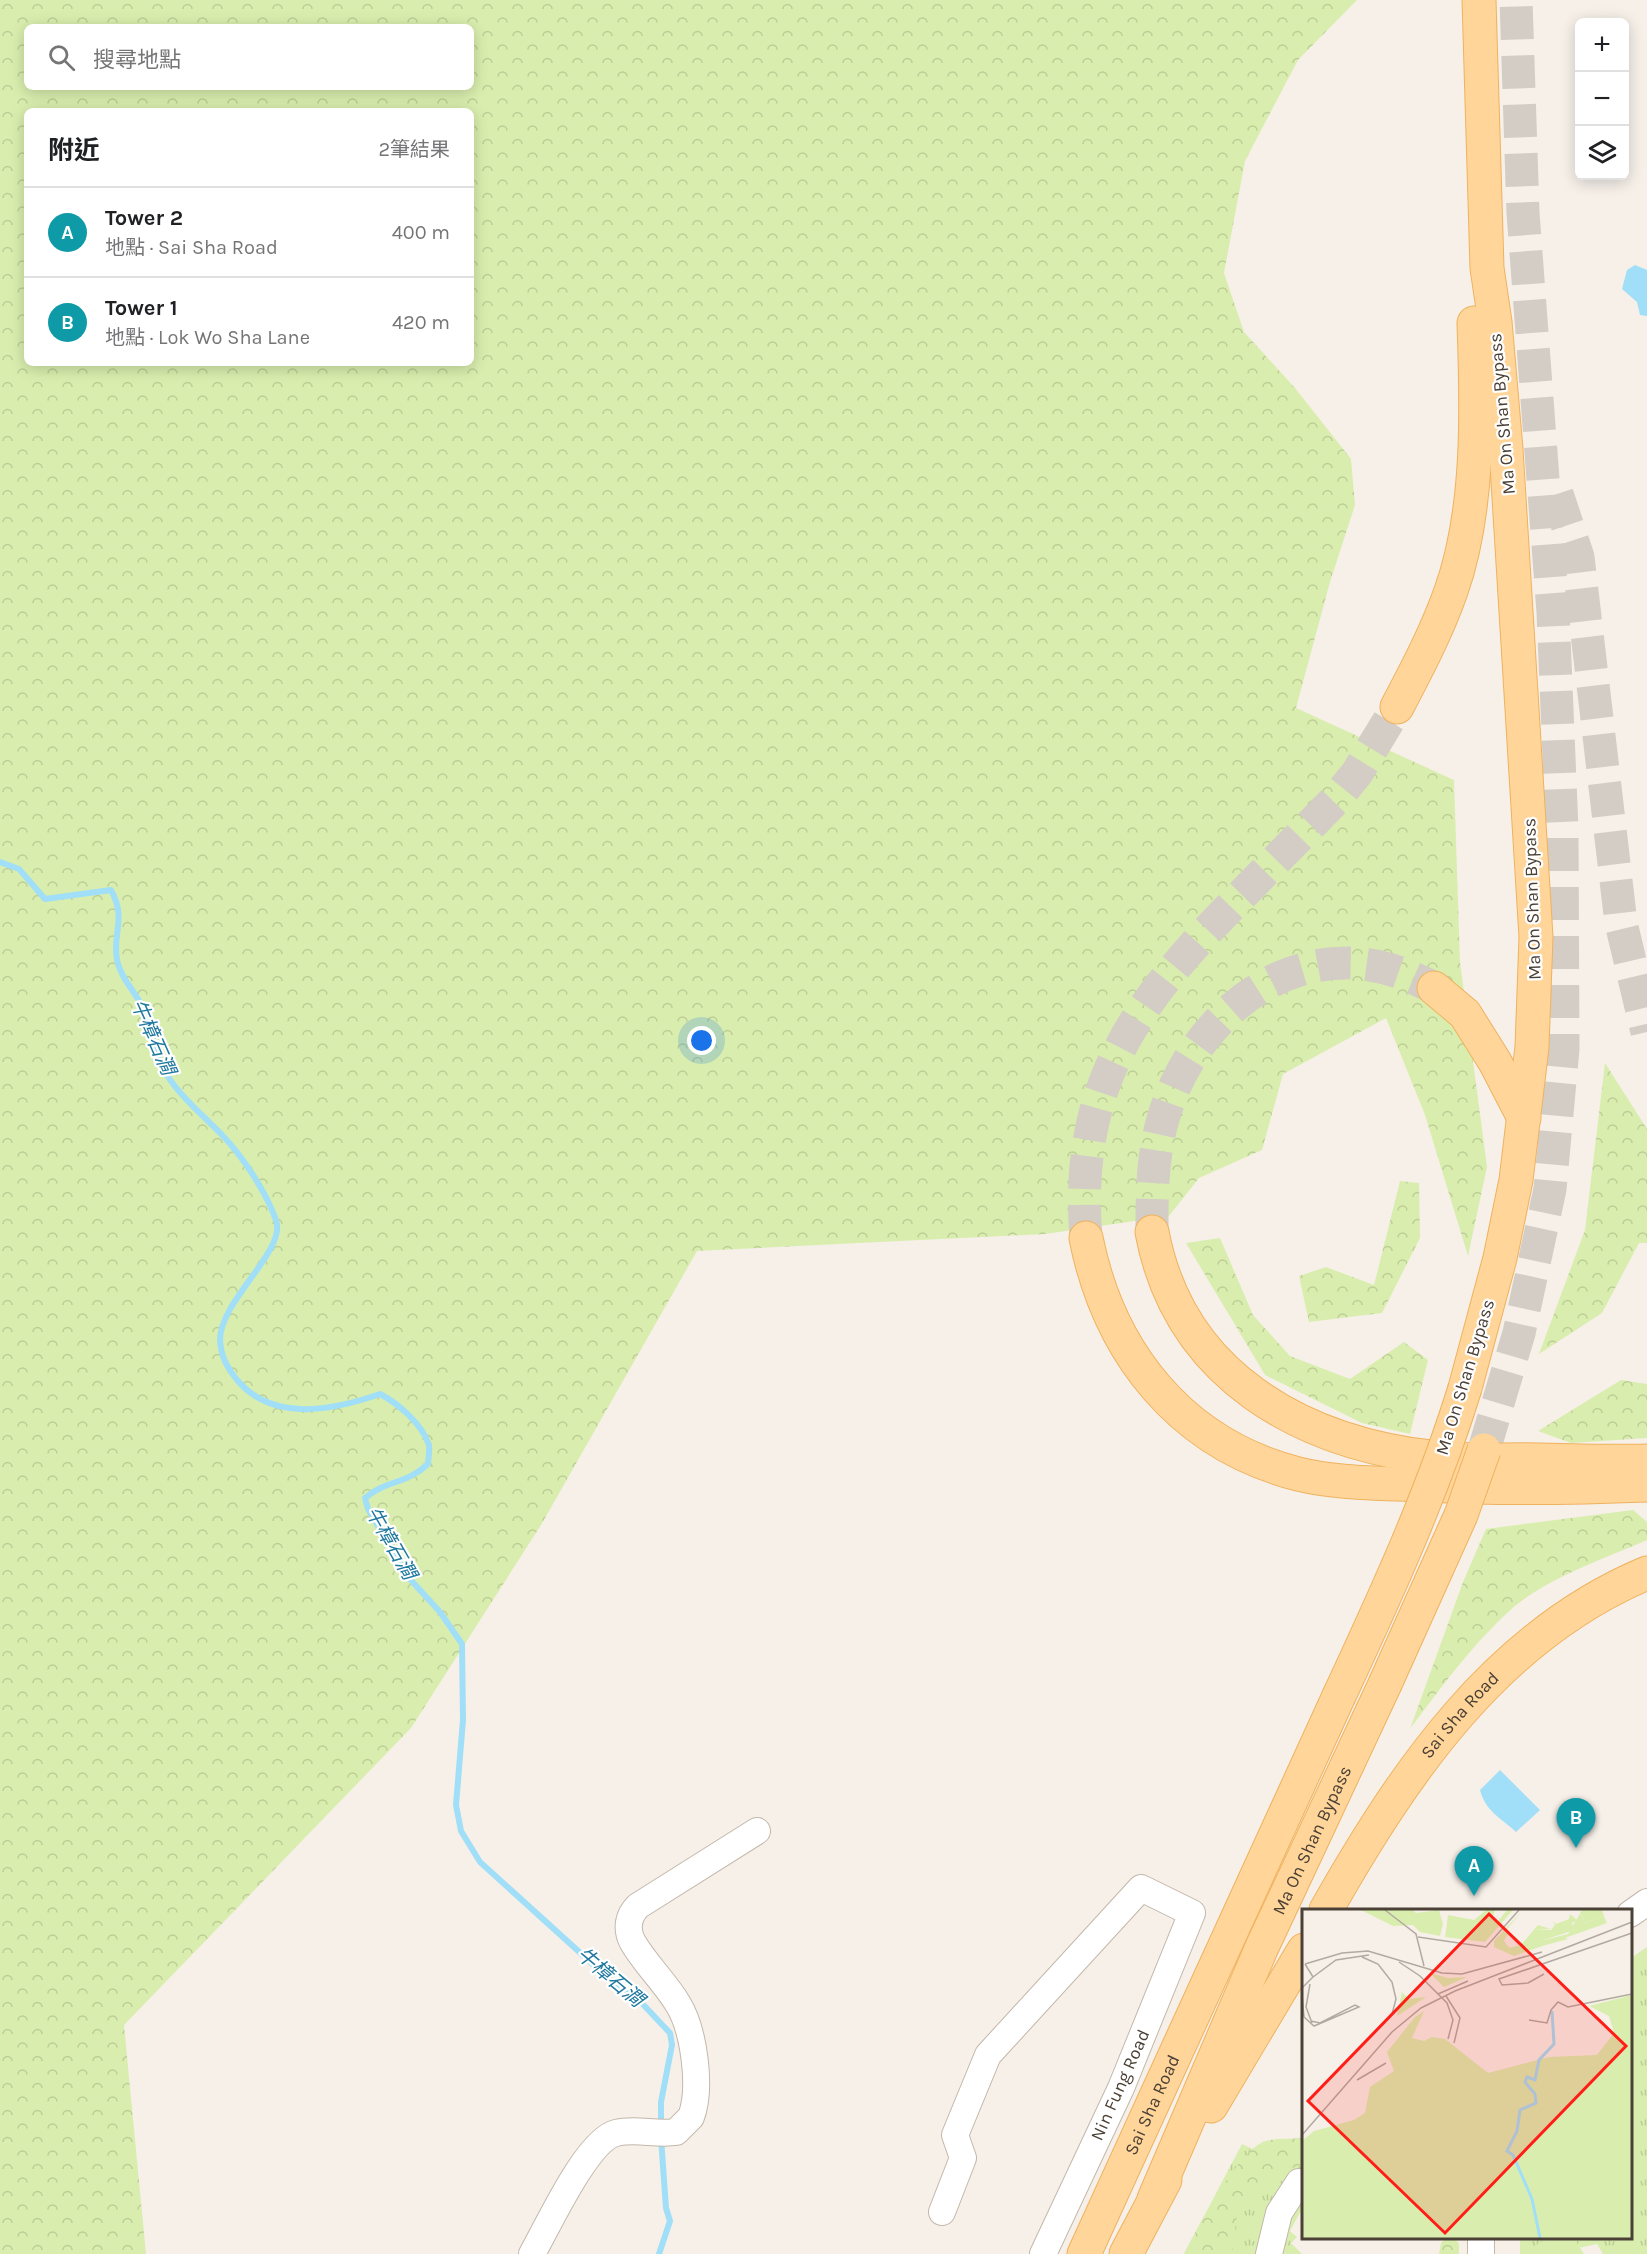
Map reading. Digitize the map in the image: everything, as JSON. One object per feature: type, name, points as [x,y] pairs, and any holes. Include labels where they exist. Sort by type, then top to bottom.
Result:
[{"type":"main road","points":[[1397,707],[1435,630],[1452,589],[1464,543],[1486,346],[1474,322],[1487,268],[1479,0]]},
{"type":"main road","name":"Ma On Shan Bypass","points":[[1279,1826],[1397,1572],[1449,1439],[1484,1319],[1516,1180],[1532,1047],[1536,937],[1486,346]]},
{"type":"main road","points":[[1434,988],[1465,1014],[1495,1062],[1524,1118]]},
{"type":"main road","points":[[1152,1232],[1156,1256],[1171,1296],[1203,1346],[1243,1388],[1296,1419],[1368,1446],[1441,1459],[1647,1461]]},
{"type":"main road","points":[[1086,1238],[1096,1280],[1109,1316],[1140,1368],[1165,1397],[1190,1420],[1219,1441],[1250,1456],[1298,1474],[1358,1482],[1507,1489],[1647,1485]]},
{"type":"main road","name":"Ma On Shan Bypass","points":[[1154,2199],[1262,1947],[1461,1515],[1484,1450]]},
{"type":"main road","name":"Sai Sha Road","points":[[1327,1909],[1395,1795],[1440,1735],[1467,1704],[1523,1651],[1562,1620],[1614,1589],[1647,1573]]},
{"type":"main road","name":"Sai Sha Road","points":[[1084,2254],[1279,1826]]},
{"type":"main road","points":[[1125,2254],[1154,2199],[1302,1953]]},
{"type":"street","points":[[532,2254],[582,2164],[598,2144],[613,2134],[628,2131],[676,2132],[692,2117],[695,2076],[688,2028],[679,2005],[632,1941],[628,1932],[629,1921],[638,1906],[757,1831]]},
{"type":"street","name":"Nin Fung Road","points":[[942,2212],[963,2158],[955,2135],[988,2055],[1141,1888],[1192,1913],[1121,2088],[1043,2254]]},
{"type":"street","points":[[1632,1913],[1647,1902]]},
{"type":"street","points":[[1269,2254],[1279,2213],[1299,2182]]},
{"type":"street","points":[[1481,2239],[1482,2254]]},
{"type":"green space","points":[[0,0],[1357,0],[1298,60],[1245,161],[1224,273],[1244,332],[1295,388],[1351,459],[1355,505],[1330,582],[1296,708],[1454,780],[1460,962],[1487,1167],[1468,1256],[1425,1115],[1386,1018],[1283,1074],[1262,1150],[1199,1178],[1169,1216],[1045,1234],[697,1251],[541,1525],[411,1728],[124,2025],[146,2254],[0,2254]]},
{"type":"green space","points":[[1605,1063],[1647,1129],[1647,1243],[1639,1243],[1602,1313],[1539,1354],[1585,1230]]},
{"type":"green space","points":[[1400,1181],[1419,1183],[1420,1238],[1382,1313],[1309,1322],[1299,1276],[1326,1267],[1374,1285]]},
{"type":"green space","points":[[1220,1238],[1253,1315],[1290,1356],[1350,1379],[1404,1342],[1428,1360],[1410,1434],[1362,1423],[1265,1375],[1186,1243]]},
{"type":"green space","points":[[1621,1380],[1647,1384],[1647,1438],[1571,1443],[1538,1431]]},
{"type":"green space","points":[[1633,1510],[1647,1522],[1647,1540],[1562,1577],[1515,1606],[1472,1649],[1410,1729],[1463,1582],[1486,1529]]},
{"type":"green space","points":[[1647,1947],[1647,2254],[1603,2254],[1597,2244],[1550,2254],[1520,2254],[1520,2239],[1632,2239],[1632,1957]]},
{"type":"green space","points":[[1302,2138],[1302,2164],[1281,2172],[1237,2215],[1232,2254],[1184,2254],[1220,2191],[1244,2158],[1255,2147],[1266,2141]]},
{"type":"green space","points":[[1242,2144],[1255,2150],[1302,2149],[1302,2177],[1262,2254],[1184,2254]]},
{"type":"green space","points":[[1299,2196],[1302,2200],[1302,2209],[1290,2231],[1297,2237],[1291,2243],[1302,2254],[1278,2254]]},
{"type":"green space","points":[[1445,2239],[1456,2239],[1459,2244],[1459,2254],[1439,2254],[1441,2243]]},
{"type":"green space","points":[[1546,2239],[1575,2239],[1584,2254],[1521,2254]]},
{"type":"water","points":[[1635,265],[1647,270],[1647,316],[1640,315],[1637,302],[1622,289],[1627,270]]},
{"type":"water","points":[[1500,1770],[1540,1810],[1516,1832],[1494,1814],[1486,1804],[1480,1790]]},
{"type":"waterway","name":"牛樟石澗","points":[[0,862],[19,869],[45,899],[111,890],[116,900],[119,918],[116,942],[119,967],[143,1008],[165,1072],[178,1090],[238,1154],[272,1209],[277,1232],[272,1246],[230,1309],[223,1325],[220,1340],[222,1352],[233,1375],[252,1394],[268,1403],[286,1408],[324,1408],[380,1394],[409,1415],[426,1437],[429,1445],[428,1464],[412,1475],[381,1488],[365,1498],[368,1509],[408,1577],[440,1612],[462,1644],[463,1720],[456,1805],[461,1831],[480,1862],[608,1978],[637,1998],[670,2033],[672,2045],[661,2102],[661,2126]]},
{"type":"waterway","name":"牛樟石澗","points":[[659,2254],[670,2221],[666,2208],[661,2138]]},
{"type":"tunnel","points":[[1484,1450],[1519,1333],[1550,1189],[1563,1049],[1562,830],[1553,612],[1523,213],[1516,0]]},
{"type":"tunnel","points":[[1557,494],[1578,557],[1621,923],[1647,1032]]},
{"type":"tunnel","points":[[1086,1238],[1085,1184],[1090,1136],[1101,1093],[1118,1052],[1140,1014],[1198,940],[1336,799],[1357,773],[1397,707]]},
{"type":"tunnel","points":[[1152,1232],[1154,1164],[1162,1123],[1172,1092],[1187,1063],[1206,1036],[1229,1011],[1255,991],[1284,976],[1315,966],[1348,963],[1382,967],[1434,988]]},
{"type":"place","name":"Tower 1","points":[[1576,1848]]},
{"type":"place","name":"Tower 2","points":[[1474,1896]]}]
